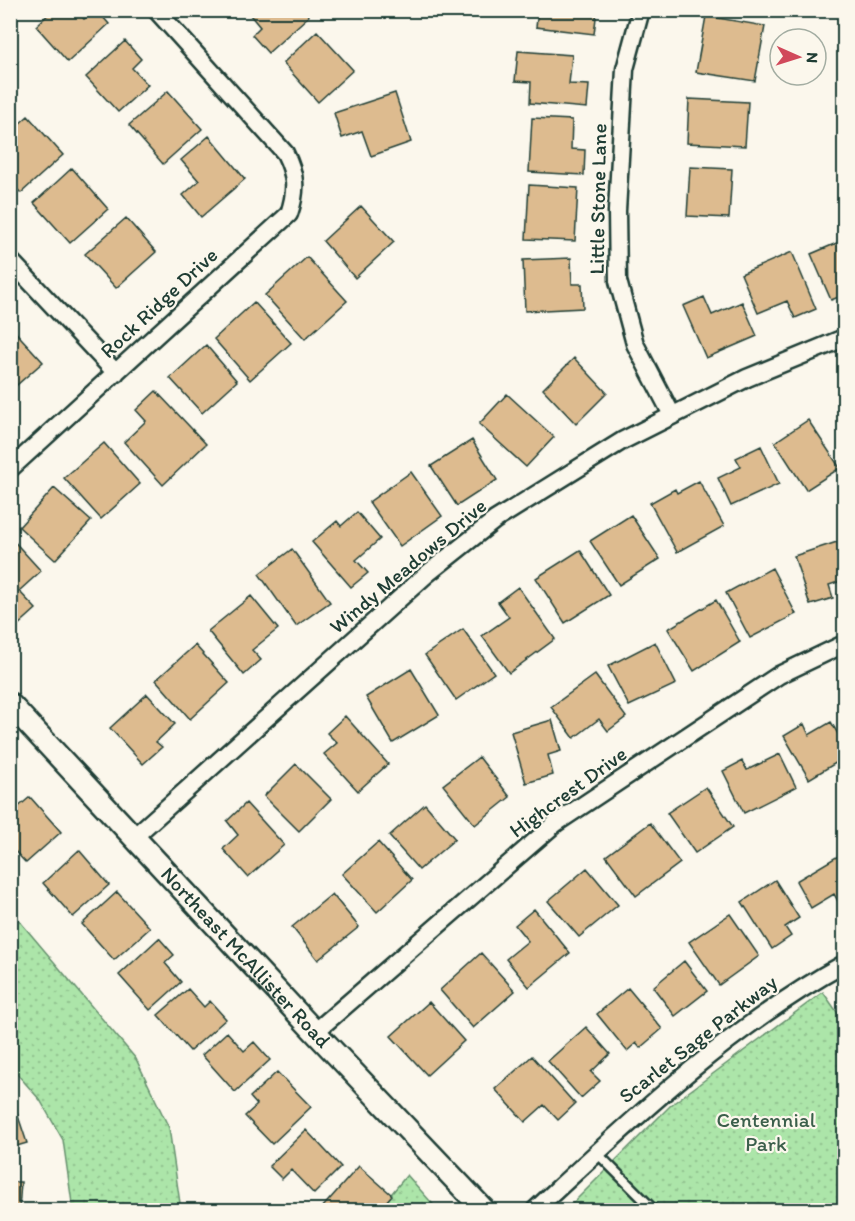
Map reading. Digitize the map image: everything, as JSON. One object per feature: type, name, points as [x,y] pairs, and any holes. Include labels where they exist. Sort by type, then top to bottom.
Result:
[{"type":"street","name":"Rock Ridge Drive","points":[[10,469],[289,214],[295,196],[295,173],[285,153],[156,10]]},
{"type":"street","name":"Little Stone Lane","points":[[641,10],[625,69],[617,212],[618,281],[635,344],[672,415]]},
{"type":"street","points":[[10,260],[116,373]]},
{"type":"street","name":"Windy Meadows Drive","points":[[134,837],[427,574],[495,520],[622,441],[747,378],[844,338]]},
{"type":"street","name":"Highcrest Drive","points":[[315,1032],[556,823],[779,675],[844,644]]},
{"type":"street","name":"Northeast McAllister Road","points":[[10,704],[484,1210]]},
{"type":"street","name":"Scarlet Sage Parkway","points":[[535,1210],[670,1085],[797,990],[844,964]]},
{"type":"lane","points":[[597,1153],[654,1210]]},
{"type":"green space","points":[[11,911],[136,1059],[169,1128],[181,1210],[73,1210],[63,1140],[40,1100],[11,1067]]},
{"type":"green space","name":"Centennial Park","points":[[823,992],[844,1022],[844,1210],[566,1210],[671,1105]]},
{"type":"green space","points":[[407,1175],[438,1210],[378,1210]]},
{"type":"building","points":[[53,10],[76,10],[84,19],[97,10],[109,24],[68,62],[36,26]]},
{"type":"building","points":[[246,10],[305,10],[309,16],[268,53],[252,35],[260,27]]},
{"type":"building","points":[[538,10],[597,10],[594,34],[536,27]]},
{"type":"building","points":[[706,16],[765,26],[755,81],[696,72]]},
{"type":"building","points":[[317,31],[353,70],[318,102],[283,63]]},
{"type":"building","points":[[125,41],[141,59],[132,68],[148,85],[118,112],[86,77]]},
{"type":"building","points":[[518,51],[572,55],[569,84],[589,85],[587,108],[530,103],[531,82],[515,81]]},
{"type":"building","points":[[168,91],[202,129],[163,164],[129,125]]},
{"type":"building","points":[[395,93],[411,142],[371,156],[362,131],[342,138],[334,113]]},
{"type":"building","points":[[10,96],[18,105],[10,112]]},
{"type":"building","points":[[689,99],[748,102],[745,146],[687,143]]},
{"type":"building","points":[[28,116],[63,155],[21,193],[10,182],[10,132]]},
{"type":"building","points":[[532,118],[572,120],[571,149],[585,150],[584,175],[529,172]]},
{"type":"building","points":[[209,136],[245,179],[201,217],[183,195],[199,181],[181,160]]},
{"type":"building","points":[[690,167],[732,169],[729,218],[687,216]]},
{"type":"building","points":[[72,168],[108,209],[70,243],[34,203]]},
{"type":"building","points":[[529,185],[578,188],[575,241],[526,239]]},
{"type":"building","points":[[361,206],[394,242],[355,278],[323,241]]},
{"type":"building","points":[[126,218],[156,252],[116,288],[85,254]]},
{"type":"building","points":[[844,240],[844,295],[831,300],[811,254]]},
{"type":"building","points":[[792,252],[816,309],[795,318],[787,301],[758,313],[741,274]]},
{"type":"building","points":[[307,257],[347,301],[305,339],[265,295]]},
{"type":"building","points":[[571,258],[572,284],[582,284],[583,308],[525,311],[523,260]]},
{"type":"building","points":[[704,297],[712,315],[742,302],[757,336],[706,358],[683,306]]},
{"type":"building","points":[[254,302],[291,343],[250,380],[214,339]]},
{"type":"building","points":[[10,326],[43,362],[10,391]]},
{"type":"building","points":[[206,345],[237,381],[202,413],[170,378]]},
{"type":"building","points":[[574,358],[607,393],[576,424],[543,389]]},
{"type":"building","points":[[156,391],[206,444],[163,485],[124,442],[146,421],[136,410]]},
{"type":"building","points":[[507,394],[554,437],[526,467],[479,424]]},
{"type":"building","points":[[844,402],[844,427],[837,405]]},
{"type":"building","points":[[808,420],[840,468],[806,490],[775,442]]},
{"type":"building","points":[[472,440],[497,480],[457,506],[431,466]]},
{"type":"building","points":[[104,443],[140,484],[101,519],[64,478]]},
{"type":"building","points":[[761,446],[779,484],[731,506],[718,478],[741,467],[736,458]]},
{"type":"building","points":[[411,472],[442,516],[400,546],[369,502]]},
{"type":"building","points":[[699,481],[724,526],[677,552],[650,503],[675,489],[677,493]]},
{"type":"building","points":[[54,488],[91,521],[55,560],[19,527]]},
{"type":"building","points":[[357,512],[380,539],[356,560],[368,573],[351,587],[312,542],[337,521],[341,526]]},
{"type":"building","points":[[631,515],[660,559],[619,585],[590,541]]},
{"type":"building","points":[[10,537],[41,571],[19,591],[36,609],[16,627],[10,621]]},
{"type":"building","points":[[837,542],[844,565],[844,580],[829,585],[833,598],[810,605],[794,556]]},
{"type":"building","points":[[292,549],[330,602],[296,626],[259,574]]},
{"type":"building","points":[[580,550],[609,595],[565,623],[536,578]]},
{"type":"building","points":[[772,568],[796,614],[750,638],[726,593]]},
{"type":"building","points":[[518,587],[555,639],[509,673],[482,636],[509,617],[498,602]]},
{"type":"building","points":[[251,596],[278,629],[252,650],[261,660],[244,675],[208,631]]},
{"type":"building","points":[[716,600],[740,642],[694,671],[668,629]]},
{"type":"building","points":[[463,629],[494,673],[456,700],[425,655]]},
{"type":"building","points":[[655,642],[676,684],[629,706],[608,666]]},
{"type":"building","points":[[195,645],[229,683],[190,719],[156,680]]},
{"type":"building","points":[[411,669],[439,715],[393,743],[366,697]]},
{"type":"building","points":[[595,675],[626,717],[608,731],[599,719],[574,738],[551,707]]},
{"type":"building","points":[[147,694],[175,724],[156,742],[162,747],[143,764],[110,728]]},
{"type":"building","points":[[345,716],[388,764],[358,791],[324,754],[337,743],[327,733]]},
{"type":"building","points":[[552,720],[561,751],[548,755],[553,775],[526,783],[511,732]]},
{"type":"building","points":[[831,722],[844,744],[844,758],[809,779],[784,736],[804,724],[809,735]]},
{"type":"building","points":[[780,754],[796,787],[744,813],[723,771],[742,761],[747,770]]},
{"type":"building","points":[[479,757],[510,797],[475,825],[443,785]]},
{"type":"building","points":[[296,764],[331,799],[299,831],[264,796]]},
{"type":"building","points":[[706,787],[733,827],[695,853],[667,813]]},
{"type":"building","points":[[30,797],[61,832],[26,863],[10,846],[10,814]]},
{"type":"building","points":[[246,803],[284,845],[248,877],[223,849],[238,835],[227,821]]},
{"type":"building","points":[[425,804],[455,839],[419,870],[389,836]]},
{"type":"building","points":[[650,823],[680,863],[636,896],[606,856]]},
{"type":"building","points":[[378,842],[412,880],[377,912],[342,874]]},
{"type":"building","points":[[79,850],[109,885],[73,917],[43,883]]},
{"type":"building","points":[[838,856],[844,867],[844,902],[840,905],[834,894],[811,908],[796,881]]},
{"type":"building","points":[[587,868],[618,905],[579,937],[548,901]]},
{"type":"building","points":[[775,880],[799,918],[785,927],[791,936],[772,949],[742,902]]},
{"type":"building","points":[[117,892],[150,928],[114,960],[82,924]]},
{"type":"building","points":[[332,894],[359,927],[318,960],[292,927]]},
{"type":"building","points":[[534,909],[570,953],[529,987],[506,959],[528,941],[515,925]]},
{"type":"building","points":[[730,914],[759,956],[719,985],[689,942]]},
{"type":"building","points":[[159,938],[174,955],[165,963],[181,982],[150,1010],[119,975]]},
{"type":"building","points":[[481,953],[515,991],[473,1028],[440,990]]},
{"type":"building","points":[[684,961],[707,991],[675,1016],[653,987]]},
{"type":"building","points":[[628,988],[662,1029],[640,1048],[636,1043],[627,1051],[597,1014]]},
{"type":"building","points":[[188,989],[204,1007],[210,1001],[226,1019],[190,1051],[158,1015]]},
{"type":"building","points":[[429,1002],[464,1041],[427,1075],[391,1036]]},
{"type":"building","points":[[586,1027],[610,1054],[591,1072],[600,1081],[581,1098],[548,1061]]},
{"type":"building","points":[[227,1032],[244,1051],[254,1042],[270,1060],[235,1092],[202,1055]]},
{"type":"building","points":[[532,1056],[575,1104],[558,1120],[544,1105],[525,1122],[495,1089]]},
{"type":"building","points":[[277,1072],[311,1107],[272,1144],[245,1116],[257,1105],[250,1097]]},
{"type":"building","points":[[10,1092],[27,1143],[10,1148]]},
{"type":"building","points":[[306,1130],[341,1167],[314,1194],[291,1170],[282,1179],[269,1166]]},
{"type":"building","points":[[359,1166],[392,1195],[379,1210],[321,1209]]},
{"type":"building","points":[[10,1182],[21,1182],[19,1210],[10,1210]]}]
